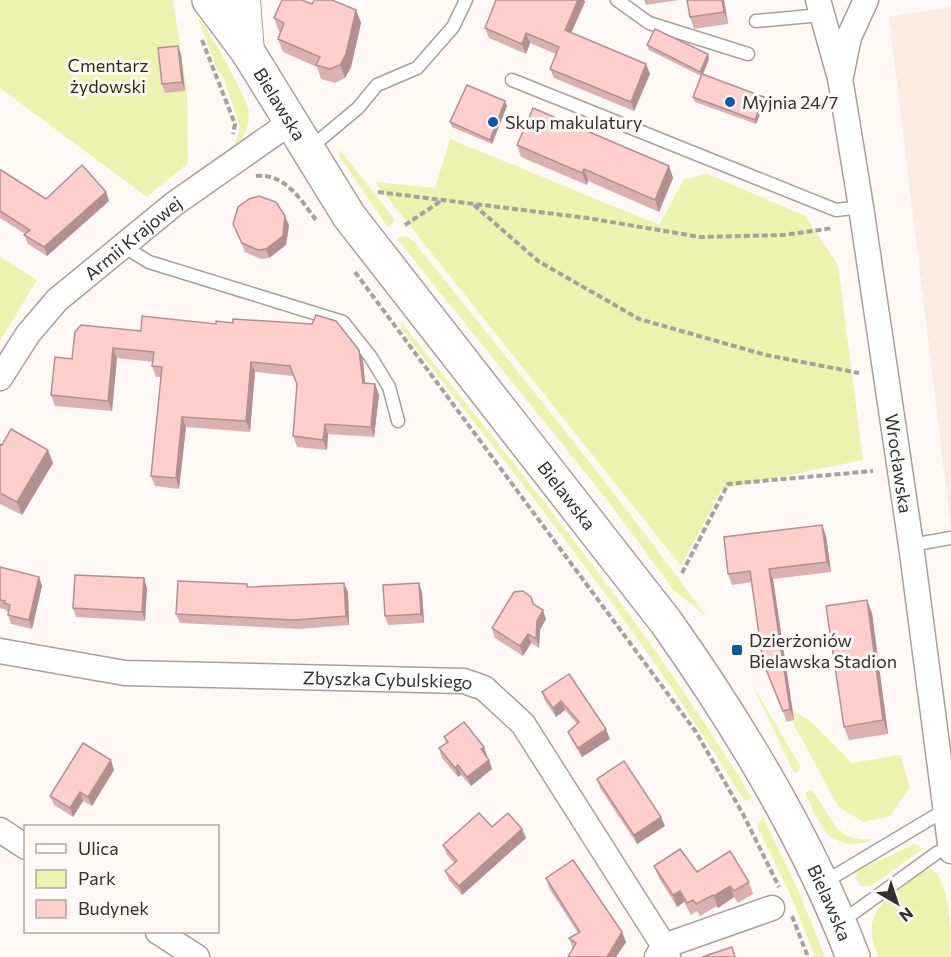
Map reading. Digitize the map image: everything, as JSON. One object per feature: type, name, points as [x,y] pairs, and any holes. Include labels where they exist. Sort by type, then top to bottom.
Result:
[{"type":"main road","name":"Bielawska","points":[[209,0],[249,52]]},
{"type":"main road","name":"Bielawska","points":[[224,0],[249,52],[307,151],[349,216],[659,613],[703,674],[775,795],[840,923],[853,957]]},
{"type":"street","points":[[244,0],[249,52]]},
{"type":"street","name":"Wrocławska","points":[[840,78],[849,37],[866,0]]},
{"type":"street","name":"Wrocławska","points":[[820,8],[840,78],[861,207],[951,850]]},
{"type":"street","name":"Armii Krajowej","points":[[0,378],[28,334],[57,300],[174,204],[291,122]]},
{"type":"street","name":"Zbyszka Cybulskiego","points":[[0,651],[125,673],[464,681],[484,687],[523,724],[663,953]]},
{"type":"street","points":[[0,830],[24,846]]},
{"type":"street","points":[[663,953],[781,902]]},
{"type":"street","points":[[160,933],[197,957]]},
{"type":"lane","points":[[307,151],[358,108],[377,85],[417,69],[453,27],[466,0]]},
{"type":"lane","points":[[617,0],[649,23],[748,54]]},
{"type":"lane","points":[[756,21],[820,8]]},
{"type":"lane","points":[[512,80],[836,210],[861,207]]},
{"type":"lane","points":[[123,246],[149,262],[343,322],[370,356],[389,387],[398,421]]},
{"type":"lane","points":[[910,545],[951,538]]},
{"type":"lane","points":[[821,884],[945,810]]},
{"type":"lane","points":[[840,923],[938,852],[951,850]]},
{"type":"path","points":[[201,35],[235,124],[231,140]]},
{"type":"path","points":[[251,177],[263,175],[287,184],[319,224]]},
{"type":"path","points":[[378,192],[587,218],[700,237],[784,235],[838,228]]},
{"type":"path","points":[[405,225],[441,200]]},
{"type":"path","points":[[473,204],[538,261],[639,319],[766,355],[859,372]]},
{"type":"path","points":[[351,267],[696,732],[743,814],[781,902],[808,957]]},
{"type":"path","points":[[682,573],[728,484],[873,471]]},
{"type":"shaded area","points":[[951,7],[951,529],[889,17]]},
{"type":"green space","name":"Cmentarz żydowski","points":[[0,0],[173,0],[187,92],[188,163],[147,197],[0,88]]},
{"type":"green space","points":[[198,18],[225,60],[248,108],[249,119],[246,129],[234,147],[240,127],[224,79],[216,67]]},
{"type":"green space","points":[[450,139],[659,225],[684,179],[708,174],[805,216],[838,265],[863,460],[722,489],[681,566],[375,182],[435,188]]},
{"type":"green space","points":[[340,150],[393,217],[394,222],[388,227],[339,156]]},
{"type":"green space","points":[[402,236],[408,237],[415,243],[526,381],[706,616],[673,589],[608,501],[397,239]]},
{"type":"green space","points":[[0,257],[37,280],[0,341]]},
{"type":"green space","points":[[401,322],[629,614],[713,735],[752,798],[748,801],[743,799],[705,737],[580,559],[401,329]]},
{"type":"green space","points":[[752,684],[800,766],[799,771],[794,773]]},
{"type":"green space","points":[[784,706],[810,721],[852,763],[900,755],[910,787],[890,816],[863,822],[838,806]]},
{"type":"green space","points":[[811,790],[834,825],[841,831],[859,839],[872,839],[854,844],[841,842],[829,835],[819,823],[805,793]]},
{"type":"green space","points":[[763,817],[798,890],[825,957],[815,957],[791,896],[757,826]]},
{"type":"green space","points":[[914,844],[920,846],[920,851],[871,886],[860,886],[855,877],[858,871]]},
{"type":"green space","points":[[931,869],[943,884],[946,896],[950,922],[951,957],[878,957],[872,932],[875,914],[887,899],[918,875]]},
{"type":"building","points":[[282,0],[302,0],[312,4],[314,0],[332,0],[356,10],[346,54],[340,65],[330,69],[316,65],[320,57],[278,39],[284,23],[274,18]]},
{"type":"building","points":[[496,0],[578,0],[565,30],[646,64],[631,102],[550,69],[559,47],[526,33],[522,44],[485,28]]},
{"type":"building","points":[[687,0],[722,0],[724,12],[690,17]]},
{"type":"building","points":[[655,29],[708,54],[700,72],[647,45]]},
{"type":"building","points":[[178,46],[182,82],[162,84],[158,48]]},
{"type":"building","name":"Myjnia 24/7","points":[[702,74],[764,97],[755,120],[693,97]]},
{"type":"building","points":[[467,85],[505,101],[490,140],[450,122]]},
{"type":"building","points":[[533,108],[669,166],[655,200],[584,169],[582,173],[517,145]]},
{"type":"building","points":[[82,165],[106,192],[44,247],[24,235],[30,230],[0,211],[1,170],[46,199]]},
{"type":"building","points":[[259,196],[276,202],[285,216],[283,236],[266,249],[258,250],[242,243],[233,224],[238,207],[249,199]]},
{"type":"building","points":[[316,315],[336,321],[359,350],[363,383],[375,384],[371,427],[325,424],[323,440],[293,436],[297,384],[290,366],[251,362],[246,421],[182,417],[176,478],[151,476],[162,367],[152,366],[154,352],[113,348],[108,401],[51,395],[55,357],[72,359],[75,332],[81,325],[141,331],[142,316],[216,324],[216,321],[233,323],[233,319],[312,324]]},
{"type":"building","points":[[11,429],[48,450],[17,502],[0,493],[0,444],[2,445]]},
{"type":"building","points":[[822,525],[827,562],[769,569],[790,709],[783,711],[763,662],[750,571],[728,574],[724,537]]},
{"type":"building","points":[[0,567],[39,577],[29,620],[8,615],[10,605],[0,600]]},
{"type":"building","points":[[75,575],[144,578],[142,612],[73,608]]},
{"type":"building","points":[[178,581],[247,584],[247,587],[344,583],[346,616],[295,620],[176,614]]},
{"type":"building","points":[[419,583],[421,614],[385,616],[383,585]]},
{"type":"building","points":[[523,591],[531,597],[533,604],[543,610],[537,621],[536,639],[528,634],[520,646],[492,628],[514,592]]},
{"type":"building","points":[[867,600],[883,720],[844,727],[826,606]]},
{"type":"building","points":[[569,674],[606,729],[578,748],[568,732],[579,722],[561,701],[553,708],[542,692]]},
{"type":"building","points":[[464,722],[484,747],[481,749],[489,760],[467,777],[458,765],[455,768],[439,748],[448,742],[444,737]]},
{"type":"building","points":[[83,743],[111,760],[88,797],[80,792],[70,808],[50,796]]},
{"type":"building","points":[[624,761],[661,817],[634,835],[597,779]]},
{"type":"building","points":[[479,813],[492,827],[508,813],[522,829],[459,886],[445,871],[457,861],[443,845]]},
{"type":"building","points":[[680,849],[697,872],[730,851],[749,882],[734,891],[730,886],[696,904],[693,900],[687,903],[680,891],[673,895],[654,866]]},
{"type":"building","points":[[573,860],[622,932],[607,957],[568,957],[576,943],[569,938],[580,932],[546,878]]},
{"type":"building","points":[[732,947],[735,957],[702,957]]},
{"type":"place","name":"Myjnia 24/7","points":[[730,102]]},
{"type":"place","name":"Skup makulatury","points":[[493,122]]},
{"type":"place","name":"Dzierżoniów Bielawska Stadion","points":[[737,650]]}]
